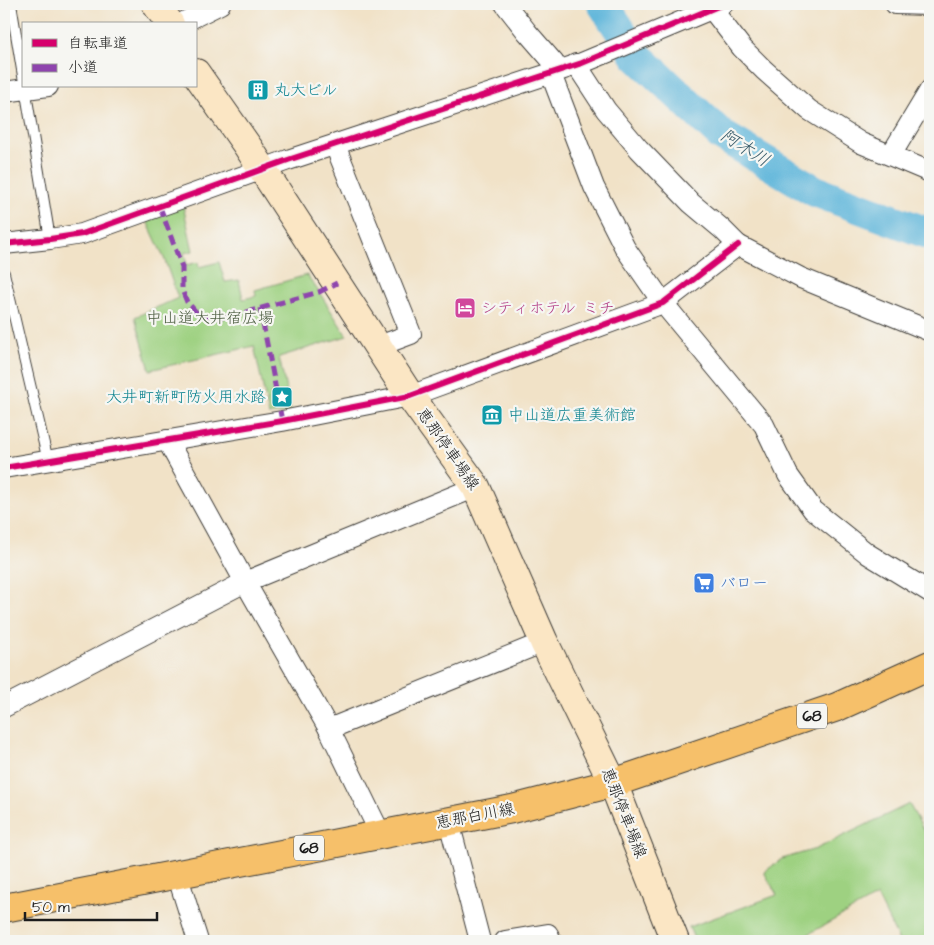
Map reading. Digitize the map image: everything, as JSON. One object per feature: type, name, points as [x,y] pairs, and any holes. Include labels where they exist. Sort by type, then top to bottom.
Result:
[{"type":"main road","points":[[156,4],[169,22]]},
{"type":"main road","name":"恵那停車場線","points":[[198,75],[410,396],[476,487],[544,642],[613,783],[675,941]]},
{"type":"main road","name":"恵那白川線","points":[[4,908],[512,810],[613,783],[838,707],[930,665]]},
{"type":"street","points":[[184,22],[220,4]]},
{"type":"street","points":[[505,4],[554,63],[550,74],[594,187],[625,248],[663,304],[764,425],[788,475],[813,510],[868,554],[930,592]]},
{"type":"street","points":[[895,4],[930,5]]},
{"type":"street","points":[[4,244],[82,234],[335,145],[579,64],[715,5],[742,48],[809,110],[861,144],[930,172]]},
{"type":"street","points":[[579,64],[606,110],[639,149],[691,203],[738,245],[801,278],[930,331]]},
{"type":"street","points":[[4,92],[22,87]]},
{"type":"street","points":[[891,155],[930,90]]},
{"type":"street","points":[[335,145],[411,334],[378,346]]},
{"type":"street","points":[[4,468],[282,421],[410,396],[663,304],[738,245]]},
{"type":"street","points":[[167,440],[329,729],[382,834]]},
{"type":"street","points":[[4,707],[245,582],[476,487]]},
{"type":"street","points":[[329,729],[544,642]]},
{"type":"street","points":[[449,822],[480,941]]},
{"type":"street","points":[[177,874],[198,941]]},
{"type":"street","points":[[505,941],[548,934],[551,941]]},
{"type":"lane","points":[[11,4],[22,73]]},
{"type":"lane","points":[[24,88],[50,239]]},
{"type":"lane","points":[[4,273],[48,461]]},
{"type":"green space","name":"中山道大井宿広場","points":[[183,205],[193,251],[184,253],[187,265],[198,262],[199,267],[219,262],[225,282],[239,280],[243,299],[256,296],[255,290],[307,275],[347,336],[279,357],[291,412],[269,415],[254,346],[150,370],[135,317],[178,298],[164,258],[146,219]]},
{"type":"green space","points":[[909,804],[930,841],[930,941],[899,941],[877,896],[796,941],[783,933],[760,941],[695,941],[689,927],[777,895],[764,872],[782,859],[816,849]]},
{"type":"waterway","name":"阿木川","points":[[603,4],[637,56],[721,135],[815,191],[930,234]]},
{"type":"marked path","points":[[160,207],[182,267],[182,290],[187,302],[198,314],[215,318],[236,315],[319,292],[337,283]]},
{"type":"marked path","points":[[260,308],[282,421]]},
{"type":"cycle path","points":[[4,244],[82,234],[288,160],[582,63],[723,4]]},
{"type":"cycle path","points":[[4,468],[282,421],[410,396],[663,303],[738,245]]},
{"type":"place","name":"丸大ビル","points":[[258,90]]},
{"type":"place","name":"シティホテル ミチ","points":[[465,308]]},
{"type":"place","name":"大井町新町防火用水路","points":[[282,397]]},
{"type":"place","name":"中山道広重美術館","points":[[492,415]]},
{"type":"place","name":"バロー","points":[[704,583]]}]
